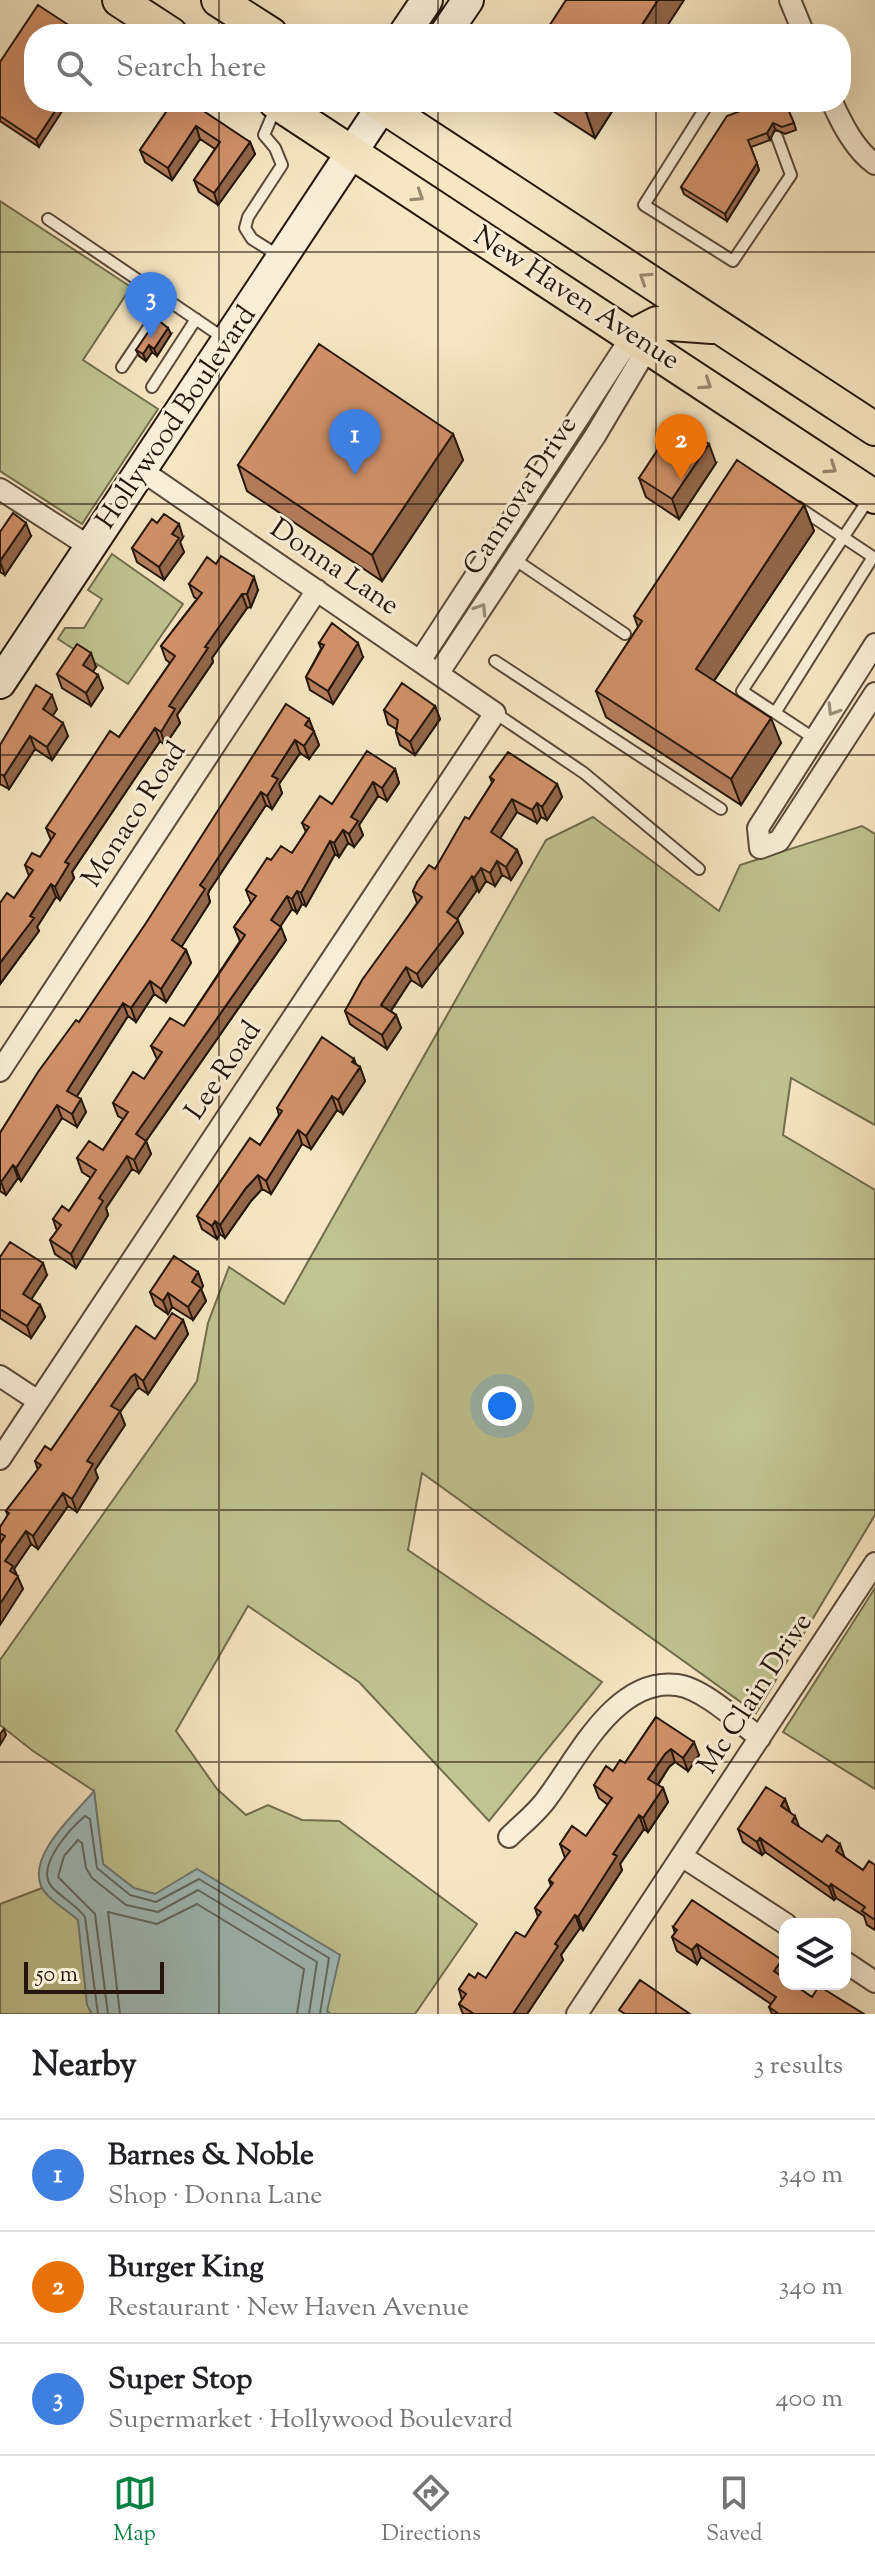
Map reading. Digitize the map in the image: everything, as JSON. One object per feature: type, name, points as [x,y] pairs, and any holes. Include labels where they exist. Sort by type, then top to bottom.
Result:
[{"type":"main road","points":[[119,0],[156,24]]},
{"type":"main road","points":[[218,0],[255,24]]},
{"type":"main road","name":"New Haven Avenue","points":[[290,112],[873,496]]},
{"type":"main road","name":"New Haven Avenue","points":[[395,112],[875,429]]},
{"type":"main road","points":[[640,341],[645,325],[669,321],[723,329]]},
{"type":"street","points":[[411,24],[427,0]]},
{"type":"street","points":[[452,24],[468,0]]},
{"type":"street","points":[[790,0],[800,24]]},
{"type":"street","name":"Hollywood Boulevard","points":[[0,683],[353,153],[376,112]]},
{"type":"street","points":[[837,112],[853,141],[875,164]]},
{"type":"street","name":"Cannova Drive","points":[[438,674],[514,559],[640,341]]},
{"type":"street","name":"Cannova Drive","points":[[420,661],[640,341]]},
{"type":"street","name":"Donna Lane","points":[[141,470],[495,713]]},
{"type":"street","points":[[0,489],[90,547]]},
{"type":"street","name":"Monaco Road","points":[[0,1071],[317,590]]},
{"type":"street","points":[[875,644],[758,828],[760,848],[779,841],[875,693]]},
{"type":"street","name":"Lee Road","points":[[0,1459],[495,713]]},
{"type":"street","points":[[0,1376],[38,1401]]},
{"type":"street","name":"Mc Clain Drive","points":[[577,2014],[875,1563]]},
{"type":"street","points":[[509,1837],[547,1799],[585,1739],[640,1690],[678,1685],[709,1700],[760,1738]]},
{"type":"street","points":[[683,1857],[779,1919]]},
{"type":"street","points":[[851,1966],[875,1982]]},
{"type":"lane","points":[[273,112],[264,135],[282,165],[248,217],[245,228],[252,239],[283,259]]},
{"type":"lane","points":[[703,112],[644,205],[733,261],[791,175],[777,137]]},
{"type":"lane","points":[[48,219],[228,341]]},
{"type":"lane","points":[[122,367],[167,300]]},
{"type":"lane","points":[[152,387],[196,319]]},
{"type":"lane","points":[[815,739],[742,691],[873,496]]},
{"type":"lane","points":[[775,713],[873,557],[785,499]]},
{"type":"lane","points":[[514,559],[625,634]]},
{"type":"lane","points":[[495,661],[721,809]]},
{"type":"lane","points":[[495,713],[584,773],[699,869]]},
{"type":"green space","points":[[0,201],[131,287],[83,360],[158,409],[82,524],[0,471]]},
{"type":"green space","points":[[112,554],[183,604],[128,684],[58,639],[65,628],[84,628],[102,599],[88,590]]},
{"type":"green space","points":[[593,817],[719,911],[740,865],[862,826],[875,834],[875,1125],[791,1078],[783,1135],[875,1190],[875,1515],[756,1713],[422,1473],[408,1550],[602,1682],[489,1821],[359,1682],[248,1606],[176,1731],[217,1789],[246,1815],[268,1805],[302,1820],[339,1821],[477,1924],[415,2014],[331,2014],[155,1894],[134,1889],[103,1864],[94,1791],[0,1725],[0,1660],[197,1381],[208,1323],[229,1267],[284,1304],[546,840]]},
{"type":"green space","points":[[875,1588],[875,1789],[783,1732]]},
{"type":"green space","points":[[42,1888],[78,1920],[91,2014],[0,2014],[0,1904]]},
{"type":"water","points":[[94,1791],[103,1864],[134,1888],[155,1894],[197,1869],[340,1955],[327,2011],[331,2014],[92,2014],[87,2005],[78,1920],[44,1891],[39,1874],[47,1848]]},
{"type":"building","points":[[566,0],[658,0],[642,24],[550,24]]},
{"type":"building","points":[[38,5],[67,24],[25,24]]},
{"type":"building","points":[[24,26],[24,112],[54,112],[36,140],[0,116],[0,62]]},
{"type":"building","points":[[166,112],[205,112],[250,142],[214,193],[194,180],[220,142],[196,126],[168,168],[140,150]]},
{"type":"building","points":[[738,112],[789,112],[794,123],[782,127],[773,123],[767,133],[748,140],[757,163],[725,214],[681,187],[727,116]]},
{"type":"building","points":[[157,319],[168,328],[154,349],[149,345],[143,354],[136,350]]},
{"type":"building","points":[[319,344],[453,434],[372,555],[238,465]]},
{"type":"building","points":[[676,422],[709,444],[672,499],[639,478]]},
{"type":"building","points":[[737,460],[804,505],[696,669],[771,718],[731,779],[596,691],[642,621],[634,616]]},
{"type":"building","points":[[13,513],[26,523],[0,561],[0,532]]},
{"type":"building","points":[[164,514],[179,524],[172,534],[179,538],[159,567],[132,548],[152,519],[157,523]]},
{"type":"building","points":[[221,556],[254,577],[247,594],[242,594],[205,647],[208,648],[169,706],[175,709],[161,732],[155,728],[65,862],[69,864],[55,887],[51,884],[30,916],[34,918],[0,963],[0,903],[7,893],[14,898],[33,870],[25,865],[32,853],[40,857],[55,834],[46,828],[110,731],[119,737],[175,656],[161,646],[202,593],[189,584],[207,557],[216,564]]},
{"type":"building","points":[[332,623],[358,643],[328,691],[306,677],[324,645],[319,643]]},
{"type":"building","points":[[77,644],[91,653],[83,665],[98,675],[86,693],[57,674]]},
{"type":"building","points":[[402,683],[435,706],[410,742],[396,732],[398,720],[384,710]]},
{"type":"building","points":[[36,685],[52,695],[43,709],[63,723],[47,747],[30,736],[4,776],[0,774],[0,745]]},
{"type":"building","points":[[286,704],[309,719],[305,725],[314,731],[304,746],[295,740],[272,776],[278,779],[267,796],[261,792],[200,885],[205,889],[172,940],[186,950],[161,989],[150,981],[131,1008],[123,1003],[67,1091],[81,1099],[72,1114],[57,1105],[16,1168],[13,1165],[1,1182],[0,1133],[38,1072],[76,1020],[79,1022],[146,923]]},
{"type":"building","points":[[367,751],[395,769],[382,788],[373,782],[351,817],[358,821],[349,834],[343,830],[334,843],[330,841],[301,893],[297,891],[292,899],[287,896],[271,920],[281,927],[136,1134],[146,1141],[134,1160],[127,1156],[99,1198],[103,1201],[71,1254],[50,1240],[61,1225],[53,1219],[62,1206],[69,1211],[96,1170],[77,1158],[89,1141],[103,1150],[128,1112],[113,1103],[133,1072],[144,1079],[162,1052],[151,1046],[170,1018],[184,1026],[245,935],[234,927],[256,896],[246,890],[267,858],[271,860],[281,846],[292,853],[309,827],[302,823],[320,796],[332,804]]},
{"type":"building","points":[[508,752],[557,784],[542,807],[537,803],[532,810],[512,799],[491,832],[517,850],[506,867],[497,861],[490,873],[481,868],[474,878],[472,876],[447,912],[458,920],[417,974],[406,967],[381,1005],[396,1015],[382,1035],[345,1011],[362,980],[422,897],[413,891],[417,882],[429,865],[435,869],[465,817],[469,819],[494,780],[490,777]]},
{"type":"building","points":[[322,1037],[354,1059],[352,1062],[360,1067],[338,1100],[332,1096],[306,1136],[298,1130],[266,1181],[258,1175],[220,1225],[215,1221],[212,1226],[197,1216],[250,1138],[260,1145],[282,1111],[277,1108]]},
{"type":"building","points":[[10,1242],[43,1263],[23,1294],[40,1305],[27,1326],[0,1309],[0,1257]]},
{"type":"building","points":[[174,1256],[198,1272],[192,1282],[201,1288],[188,1307],[168,1293],[163,1301],[150,1292]]},
{"type":"building","points":[[172,1313],[183,1320],[143,1381],[135,1374],[131,1377],[111,1406],[120,1411],[87,1461],[93,1464],[72,1499],[63,1493],[33,1536],[26,1531],[5,1561],[13,1566],[10,1571],[18,1576],[0,1604],[0,1544],[5,1536],[0,1533],[0,1527],[9,1513],[6,1511],[41,1465],[35,1461],[45,1446],[51,1450],[136,1326],[155,1339]]},
{"type":"building","points":[[656,1717],[694,1742],[683,1758],[671,1749],[648,1779],[663,1788],[643,1818],[639,1815],[613,1854],[617,1856],[578,1917],[575,1915],[555,1944],[558,1946],[513,2014],[474,2014],[459,2004],[466,1994],[459,1989],[469,1974],[475,1978],[478,1973],[486,1978],[516,1932],[525,1937],[541,1912],[535,1908],[553,1883],[549,1880],[570,1851],[560,1844],[572,1826],[586,1836],[612,1798],[594,1785],[606,1766],[613,1771],[620,1760],[625,1763]]},
{"type":"building","points":[[766,1787],[785,1799],[781,1806],[795,1816],[792,1822],[822,1842],[827,1835],[840,1844],[836,1851],[863,1870],[869,1861],[875,1865],[875,1920],[862,1911],[865,1907],[831,1884],[829,1887],[760,1838],[757,1842],[738,1829]]},
{"type":"building","points":[[692,1900],[779,1958],[774,1971],[779,1975],[779,1990],[802,1990],[812,1997],[816,1990],[825,1990],[864,2014],[779,2014],[769,2007],[776,1997],[697,1944],[692,1950],[672,1937],[677,1930],[673,1927]]},
{"type":"building","points":[[640,1980],[690,2014],[625,2014],[619,2010]]},
{"type":"place","name":"Super Stop","points":[[151,338]]},
{"type":"place","name":"Barnes & Noble","points":[[355,475]]},
{"type":"place","name":"Burger King","points":[[681,480]]}]
